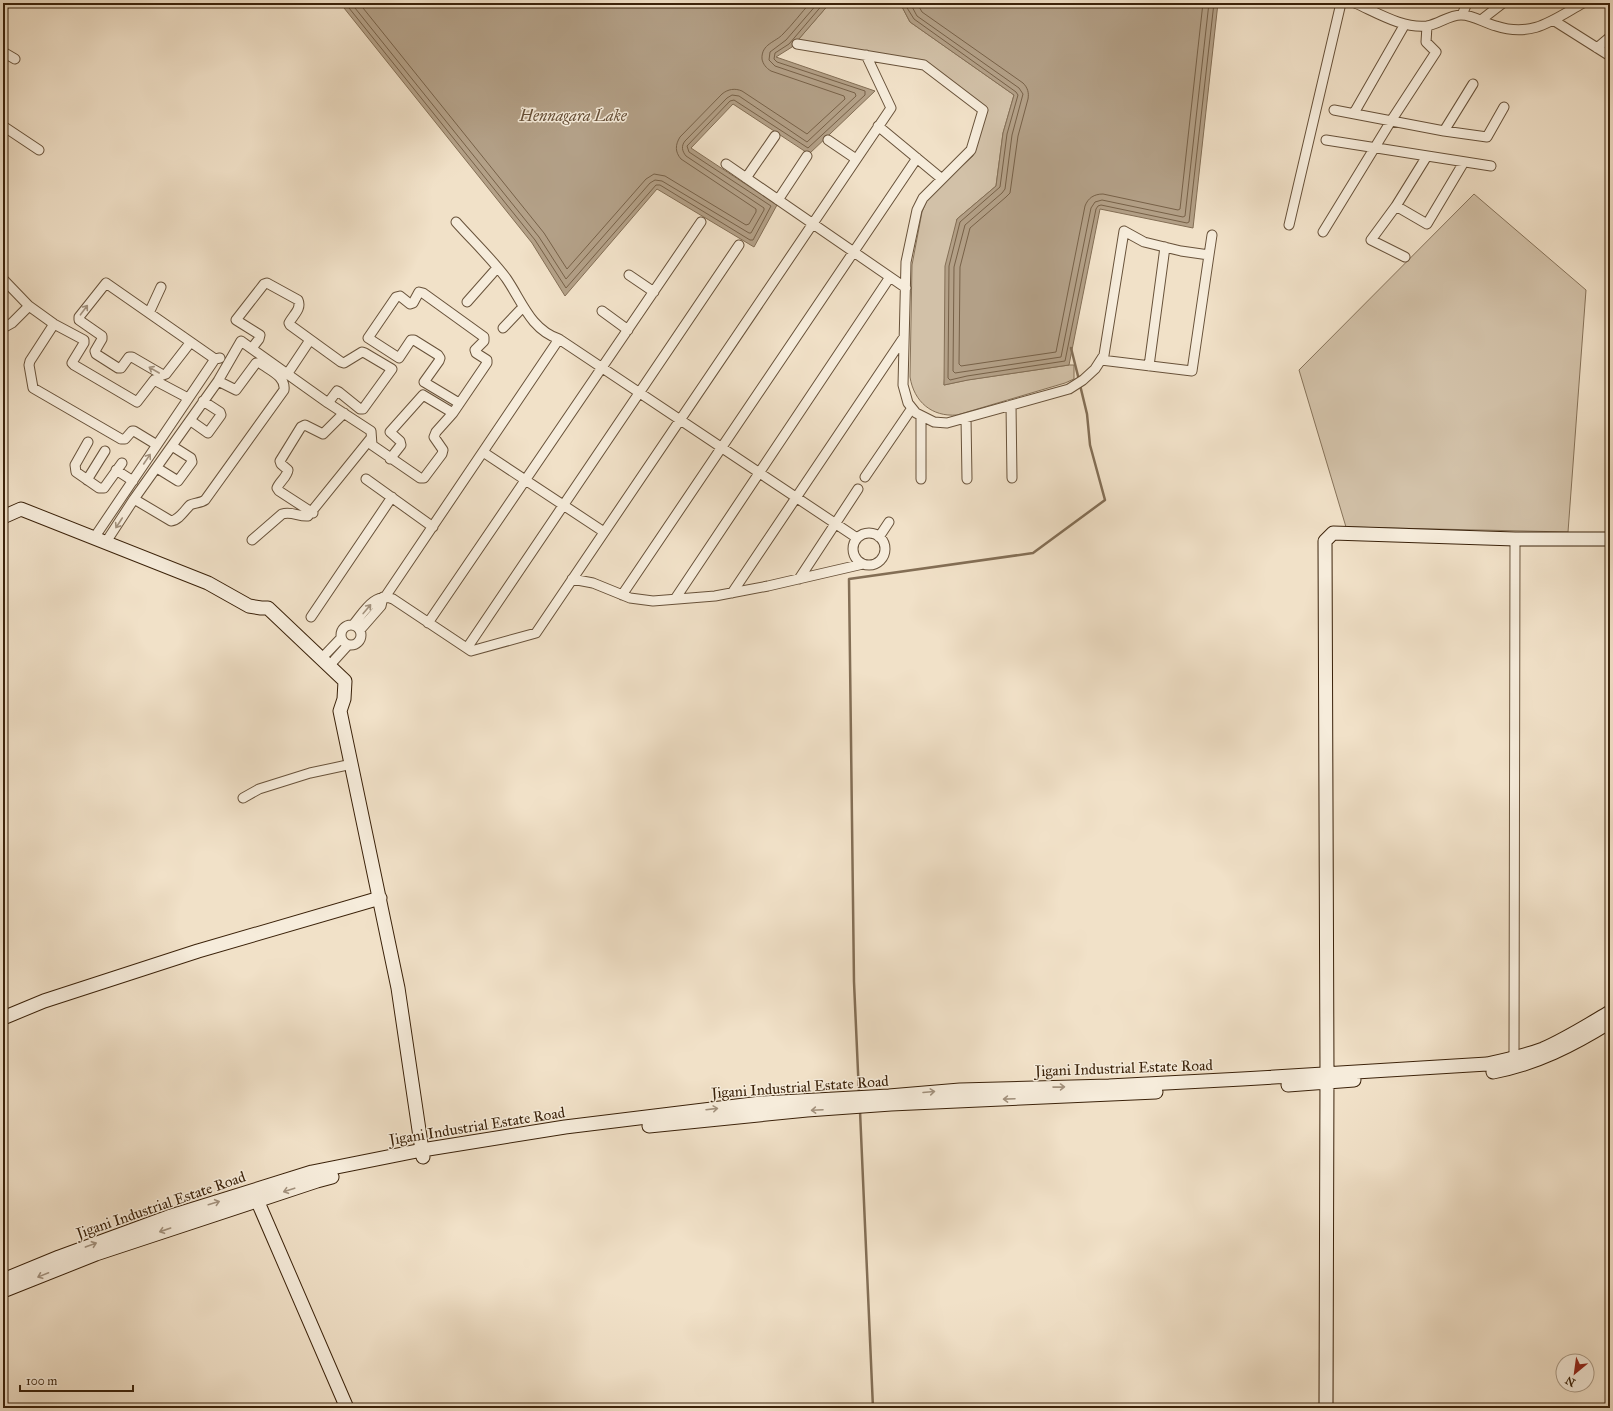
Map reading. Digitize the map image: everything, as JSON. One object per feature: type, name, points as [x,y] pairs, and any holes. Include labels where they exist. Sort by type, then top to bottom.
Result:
[{"type":"street","points":[[3,7],[5,3]]},
{"type":"street","points":[[1289,225],[1341,3]]},
{"type":"street","points":[[1355,3],[1406,24],[1417,26],[1427,26],[1448,18],[1462,15],[1510,30],[1533,29],[1553,20],[1583,3]]},
{"type":"street","points":[[1462,15],[1467,3]]},
{"type":"street","points":[[1480,20],[1503,3]]},
{"type":"street","points":[[1553,20],[1610,56]]},
{"type":"street","points":[[1354,114],[1406,24]]},
{"type":"street","points":[[1322,232],[1436,52],[1426,42],[1427,26]]},
{"type":"street","points":[[1597,48],[1610,37]]},
{"type":"street","points":[[797,44],[924,65],[983,110],[971,150],[923,198],[917,210],[906,262],[903,385],[905,397],[912,408],[921,417],[940,423],[954,422],[1069,389],[1089,375],[1104,355],[1124,231],[1144,242],[1209,255]]},
{"type":"street","points":[[3,52],[15,59]]},
{"type":"street","points":[[357,628],[374,600],[384,597],[393,599],[471,651],[536,632],[891,108],[866,55]]},
{"type":"street","points":[[1444,131],[1472,84]]},
{"type":"street","points":[[1334,110],[1444,131],[1486,137],[1504,107]]},
{"type":"street","points":[[3,126],[39,150]]},
{"type":"street","points":[[878,126],[942,179]]},
{"type":"street","points":[[746,178],[775,136]]},
{"type":"street","points":[[828,140],[856,159]]},
{"type":"street","points":[[1326,140],[1491,166]]},
{"type":"street","points":[[778,200],[807,156]]},
{"type":"street","points":[[1405,257],[1371,240],[1396,206],[1427,156]]},
{"type":"street","points":[[622,595],[917,158]]},
{"type":"street","points":[[1396,206],[1427,224],[1464,162]]},
{"type":"street","points":[[726,164],[906,288]]},
{"type":"street","points":[[456,222],[505,277],[537,327],[547,335],[559,339],[857,538]]},
{"type":"street","points":[[428,623],[701,222]]},
{"type":"street","points":[[1101,360],[1192,372],[1212,235]]},
{"type":"street","points":[[467,648],[739,245]]},
{"type":"street","points":[[1149,366],[1165,247]]},
{"type":"street","points":[[467,302],[497,268]]},
{"type":"street","points":[[629,276],[654,292]]},
{"type":"street","points":[[675,599],[890,277]]},
{"type":"street","points":[[3,279],[29,306],[54,324],[85,342],[72,363],[74,365],[136,401],[139,401],[154,380],[188,398]]},
{"type":"street","points":[[190,343],[166,374],[163,375],[132,357],[129,357],[121,368],[118,368],[96,354],[95,351],[102,339],[102,336],[79,320],[79,317],[106,283],[190,343],[215,359],[222,359],[227,364]]},
{"type":"street","points":[[252,348],[259,339],[260,335],[236,320],[264,284],[267,283],[298,300],[300,304],[299,308],[289,323],[341,362],[344,363],[362,352],[392,369]]},
{"type":"street","points":[[149,313],[161,287]]},
{"type":"street","points":[[100,540],[132,502],[179,437],[218,381],[241,341],[328,403],[371,431],[372,445],[390,459],[420,478],[424,478],[442,454],[443,450],[434,437],[436,432],[453,413],[487,363],[487,360],[476,353],[475,350],[484,341],[484,337],[423,293],[419,292],[414,303],[410,304],[400,296],[396,296],[368,338],[399,358]]},
{"type":"street","points":[[3,328],[12,323],[29,306]]},
{"type":"street","points":[[503,328],[523,307]]},
{"type":"street","points":[[602,311],[628,330]]},
{"type":"street","points":[[54,324],[30,361],[29,365],[33,388],[121,439],[125,439],[132,431],[134,431],[157,445]]},
{"type":"street","points":[[732,593],[904,336]]},
{"type":"street","points":[[384,597],[433,527],[559,339]]},
{"type":"street","points":[[288,374],[310,340]]},
{"type":"street","points":[[328,403],[337,391],[360,409],[363,409],[411,340],[414,340],[438,355],[440,358],[440,361],[424,382],[460,403]]},
{"type":"street","points":[[100,540],[121,498],[215,359]]},
{"type":"street","points":[[121,498],[171,521],[175,520],[192,504],[200,503],[205,500],[284,390],[285,384],[283,379],[260,363],[256,363],[236,390],[218,381]]},
{"type":"street","points":[[390,459],[401,445],[400,441],[390,432],[423,395],[453,413]]},
{"type":"street","points":[[190,421],[208,432],[220,415],[220,412],[203,401]]},
{"type":"street","points":[[1011,405],[1012,478]]},
{"type":"street","points":[[865,477],[912,408]]},
{"type":"street","points":[[312,512],[277,488],[279,482],[287,474],[288,470],[280,464],[280,461],[305,425],[308,425],[320,434],[323,434],[344,413]]},
{"type":"street","points":[[921,417],[921,479]]},
{"type":"street","points":[[966,418],[967,479]]},
{"type":"street","points":[[167,430],[179,437]]},
{"type":"street","points":[[252,540],[282,514],[288,512],[308,516],[371,438]]},
{"type":"street","points":[[88,442],[75,465],[76,472],[87,480],[102,489],[122,463]]},
{"type":"street","points":[[157,468],[178,481],[192,462],[191,458],[172,446]]},
{"type":"street","points":[[87,480],[105,451]]},
{"type":"street","points":[[483,452],[604,532]]},
{"type":"street","points":[[116,470],[133,481]]},
{"type":"street","points":[[366,479],[433,527]]},
{"type":"street","points":[[799,579],[858,489]]},
{"type":"street","points":[[311,617],[392,497]]},
{"type":"street","points":[[3,517],[21,509],[208,583],[249,606],[268,608],[345,681],[344,699],[340,711],[398,988],[423,1154]]},
{"type":"street","points":[[879,536],[889,522]]},
{"type":"street","points":[[572,579],[593,583],[622,595],[646,601],[715,596],[863,564],[875,564],[883,556],[884,543],[879,536],[865,533],[857,538],[854,544],[853,552],[856,559],[863,564]]},
{"type":"street","points":[[1326,1408],[1327,1078],[1325,541],[1334,533],[1515,539],[1610,539]]},
{"type":"street","points":[[1514,1058],[1515,539]]},
{"type":"street","points":[[325,663],[341,638],[341,633],[344,627],[357,628]]},
{"type":"street","points":[[341,638],[343,642],[348,645],[355,645],[360,641],[362,635],[357,628]]},
{"type":"street","points":[[325,663],[348,645]]},
{"type":"street","points":[[243,798],[259,789],[310,773],[352,764]]},
{"type":"street","points":[[3,1018],[44,1001],[198,951],[380,898]]},
{"type":"street","name":"Jigani Industrial Estate Road","points":[[1327,1078],[1487,1064],[1514,1058],[1544,1048],[1610,1012]]},
{"type":"street","name":"Jigani Industrial Estate Road","points":[[3,1280],[59,1257],[161,1220],[255,1195],[423,1154],[567,1135],[859,1102],[1327,1078],[1486,1073],[1515,1068],[1550,1055],[1580,1041],[1610,1022]]},
{"type":"street","points":[[255,1195],[347,1408]]},
{"type":"street","name":"Jigani Industrial Estate Road","points":[[3,1291],[96,1254],[255,1195]]},
{"type":"shaded area","points":[[830,3],[900,3],[910,22],[1014,95],[1003,133],[996,186],[957,219],[944,385],[967,380],[1069,365],[1074,365],[1074,379],[957,415],[948,415],[932,410],[920,401],[912,386],[910,377],[912,265],[922,212],[932,193],[973,156],[986,108],[927,64],[797,41]]},
{"type":"shaded area","points":[[1474,194],[1586,290],[1568,532],[1346,527],[1299,370]]},
{"type":"water","name":"Hennagara Lake","points":[[340,3],[830,3],[792,47],[776,57],[875,91],[809,154],[733,104],[691,148],[777,205],[754,247],[657,189],[565,296],[532,243]]},
{"type":"water","points":[[900,3],[1218,3],[1193,228],[1100,209],[1069,365],[944,385],[945,266],[957,219],[996,186],[1003,133],[1014,95],[910,22]]},
{"type":"waterway","points":[[1071,348],[1079,380]]},
{"type":"waterway","points":[[859,1094],[854,982],[849,579],[1033,553],[1105,500],[1090,445],[1087,414],[1080,385]]},
{"type":"waterway","points":[[860,1111],[873,1408]]}]
